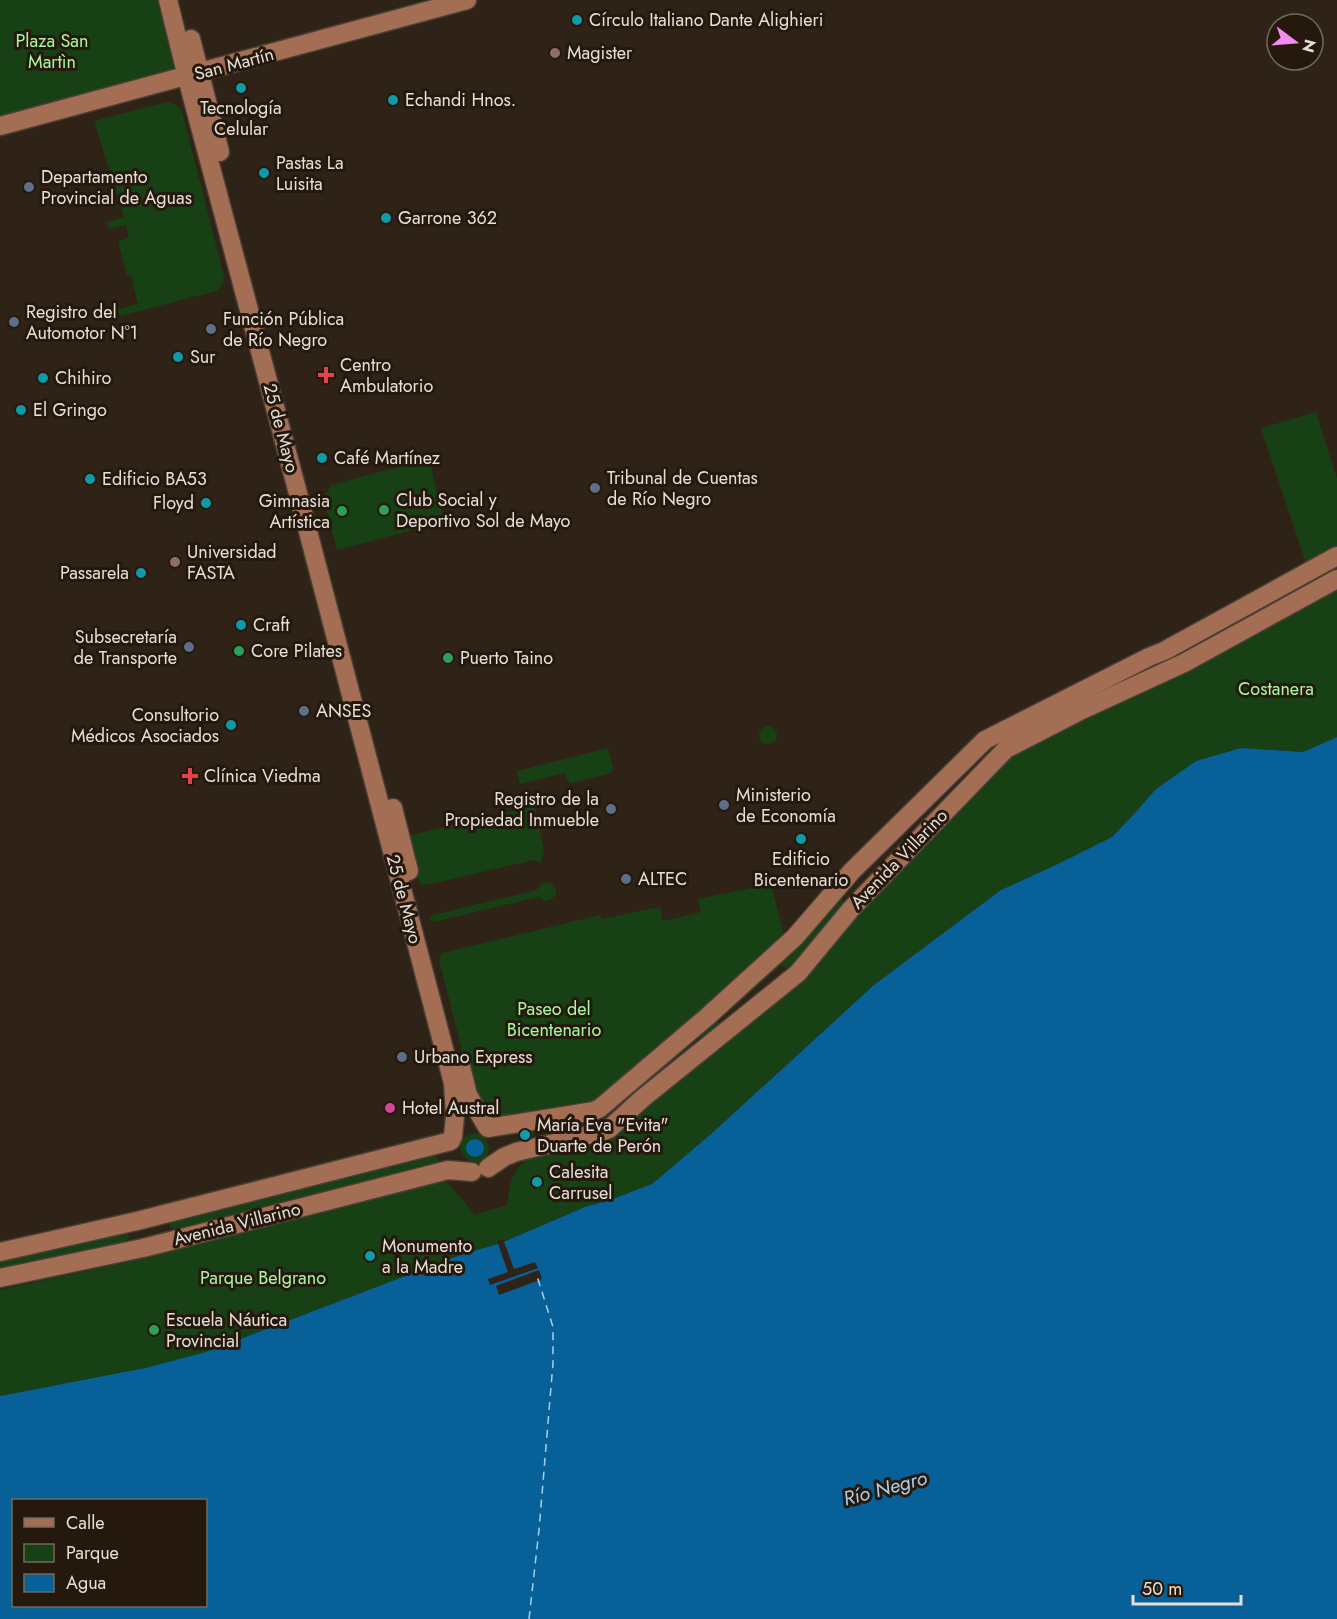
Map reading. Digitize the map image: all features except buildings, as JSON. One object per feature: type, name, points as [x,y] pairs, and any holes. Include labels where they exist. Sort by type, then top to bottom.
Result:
[{"type":"main road","name":"25 de Mayo","points":[[168,0],[193,75],[466,1089],[488,1128],[496,1135],[499,1150],[497,1157],[480,1170],[465,1170],[454,1161],[450,1148],[455,1116],[453,1083],[298,490],[193,75],[181,0]]},
{"type":"main road","name":"San Martín","points":[[0,126],[467,0]]},
{"type":"main road","name":"Avenida Villarino","points":[[488,1128],[594,1111],[600,1108],[795,938],[852,871],[985,740],[1164,651],[1337,556]]},
{"type":"main road","name":"Avenida Villarino","points":[[0,1278],[143,1248],[448,1170],[480,1170],[516,1152],[609,1129],[643,1098],[798,973],[851,909],[1006,749],[1082,710],[1184,663],[1337,579]]},
{"type":"main road","points":[[452,1139],[460,1128],[466,1125],[473,1123],[488,1128]]},
{"type":"main road","name":"Avenida Villarino","points":[[0,1252],[136,1221],[452,1139]]},
{"type":"green space","name":"Plaza San Martìn","points":[[0,0],[158,0],[173,66],[171,71],[0,118]]},
{"type":"green space","points":[[166,102],[176,105],[182,112],[224,276],[223,281],[216,291],[120,316],[118,309],[138,304],[131,275],[127,276],[118,241],[129,237],[126,225],[109,229],[107,222],[124,217],[94,121]]},
{"type":"green space","points":[[1316,412],[1337,479],[1337,547],[1306,563],[1261,428]]},
{"type":"green space","name":"Club Social y Deportivo Sol de Mayo","points":[[429,459],[444,522],[337,550],[324,498],[331,485]]},
{"type":"green space","name":"Costanera","points":[[1337,587],[1337,737],[1303,752],[1241,748],[1196,761],[1156,789],[1112,837],[1001,890],[874,985],[711,1134],[652,1184],[585,1207],[501,1243],[463,1254],[206,1352],[145,1368],[0,1396],[0,1290],[141,1259],[438,1180],[449,1184],[475,1215],[507,1205],[512,1179],[527,1158],[606,1138],[851,919],[1010,755]]},
{"type":"green space","points":[[768,726],[774,729],[777,735],[774,741],[768,744],[762,741],[759,735],[762,729]]},
{"type":"green space","points":[[608,748],[613,768],[608,774],[572,783],[567,780],[566,773],[520,784],[517,771]]},
{"type":"green space","points":[[535,806],[544,850],[541,863],[534,860],[427,885],[419,883],[407,836]]},
{"type":"green space","points":[[545,882],[551,883],[556,890],[555,896],[550,900],[544,901],[539,897],[433,922],[430,919],[432,915],[537,890]]},
{"type":"green space","name":"Paseo del Bicentenario","points":[[771,884],[785,939],[595,1105],[504,1119],[491,1116],[473,1093],[440,964],[439,958],[442,953],[600,915],[602,919],[660,907],[663,921],[701,912],[698,899]]},
{"type":"green space","points":[[848,884],[848,891],[842,897],[843,910],[794,969],[781,965],[717,1022],[726,1025],[601,1127],[590,1120],[535,1130],[529,1144],[521,1143],[518,1136],[521,1129],[600,1115],[606,1119],[704,1038],[694,1034]]},
{"type":"green space","points":[[474,1133],[484,1137],[489,1146],[488,1153],[483,1160],[477,1163],[464,1156],[460,1143],[464,1137]]},
{"type":"green space","points":[[435,1156],[440,1158],[436,1162],[175,1229],[170,1227],[170,1224],[174,1222]]},
{"type":"green space","points":[[125,1234],[130,1236],[126,1241],[0,1269],[0,1262]]},
{"type":"water","name":"Río Negro","points":[[1337,737],[1337,1619],[0,1619],[0,1396],[145,1368],[206,1352],[463,1254],[501,1243],[585,1207],[652,1184],[711,1134],[874,985],[1001,890],[1112,837],[1156,789],[1196,761],[1241,748],[1303,752]]},
{"type":"water","points":[[471,1139],[479,1139],[484,1144],[482,1155],[471,1157],[466,1152],[466,1144]]},
{"type":"pier","points":[[503,1239],[514,1269],[535,1262],[538,1268],[490,1285],[488,1279],[508,1272],[497,1241]]},
{"type":"pier","points":[[539,1270],[542,1279],[499,1295],[496,1286]]},
{"type":"ferry route","points":[[529,1619],[553,1363],[553,1327],[537,1276]]},
{"type":"place","name":"Círculo Italiano Dante Alighieri","points":[[577,20]]},
{"type":"place","name":"Magister","points":[[555,53]]},
{"type":"place","name":"Tecnología Celular","points":[[241,88]]},
{"type":"place","name":"Echandi Hnos.","points":[[393,100]]},
{"type":"place","name":"Pastas La Luisita","points":[[264,173]]},
{"type":"place","name":"Departamento Provincial de Aguas","points":[[29,187]]},
{"type":"place","name":"Garrone 362","points":[[386,218]]},
{"type":"place","name":"Registro del Automotor N°1","points":[[14,322]]},
{"type":"place","name":"Función Pública de Río Negro","points":[[211,329]]},
{"type":"place","name":"Sur","points":[[178,357]]},
{"type":"place","name":"Centro Ambulatorio","points":[[326,375]]},
{"type":"place","name":"Chihiro","points":[[43,378]]},
{"type":"place","name":"El Gringo","points":[[21,410]]},
{"type":"place","name":"Café Martínez","points":[[322,458]]},
{"type":"place","name":"Edificio BA53","points":[[90,479]]},
{"type":"place","name":"Tribunal de Cuentas de Río Negro","points":[[595,488]]},
{"type":"place","name":"Floyd","points":[[206,503]]},
{"type":"place","name":"Club Social y Deportivo Sol de Mayo","points":[[384,510]]},
{"type":"place","name":"Gimnasia Artística","points":[[342,511]]},
{"type":"place","name":"Universidad FASTA","points":[[175,562]]},
{"type":"place","name":"Passarela","points":[[141,573]]},
{"type":"place","name":"Craft","points":[[241,625]]},
{"type":"place","name":"Subsecretaría de Transporte","points":[[189,647]]},
{"type":"place","name":"Core Pilates","points":[[239,651]]},
{"type":"place","name":"Puerto Taino","points":[[448,658]]},
{"type":"place","name":"ANSES","points":[[304,711]]},
{"type":"place","name":"Consultorio Médicos Asociados","points":[[231,725]]},
{"type":"place","name":"Clínica Viedma","points":[[190,776]]},
{"type":"place","name":"Ministerio de Economía","points":[[724,805]]},
{"type":"place","name":"Registro de la Propiedad Inmueble","points":[[611,809]]},
{"type":"place","name":"Edificio Bicentenario","points":[[801,839]]},
{"type":"place","name":"ALTEC","points":[[626,879]]},
{"type":"place","name":"Urbano Express","points":[[402,1057]]},
{"type":"place","name":"Hotel Austral","points":[[390,1108]]},
{"type":"place","name":"María Eva \"Evita\" Duarte de Perón","points":[[525,1135]]},
{"type":"place","name":"Calesita Carrusel","points":[[537,1182]]},
{"type":"place","name":"Monumento a la Madre","points":[[370,1256]]},
{"type":"place","name":"Escuela Náutica Provincial","points":[[154,1330]]},
{"type":"park label","name":"Parque Belgrano","points":[[263,1278]]}]
